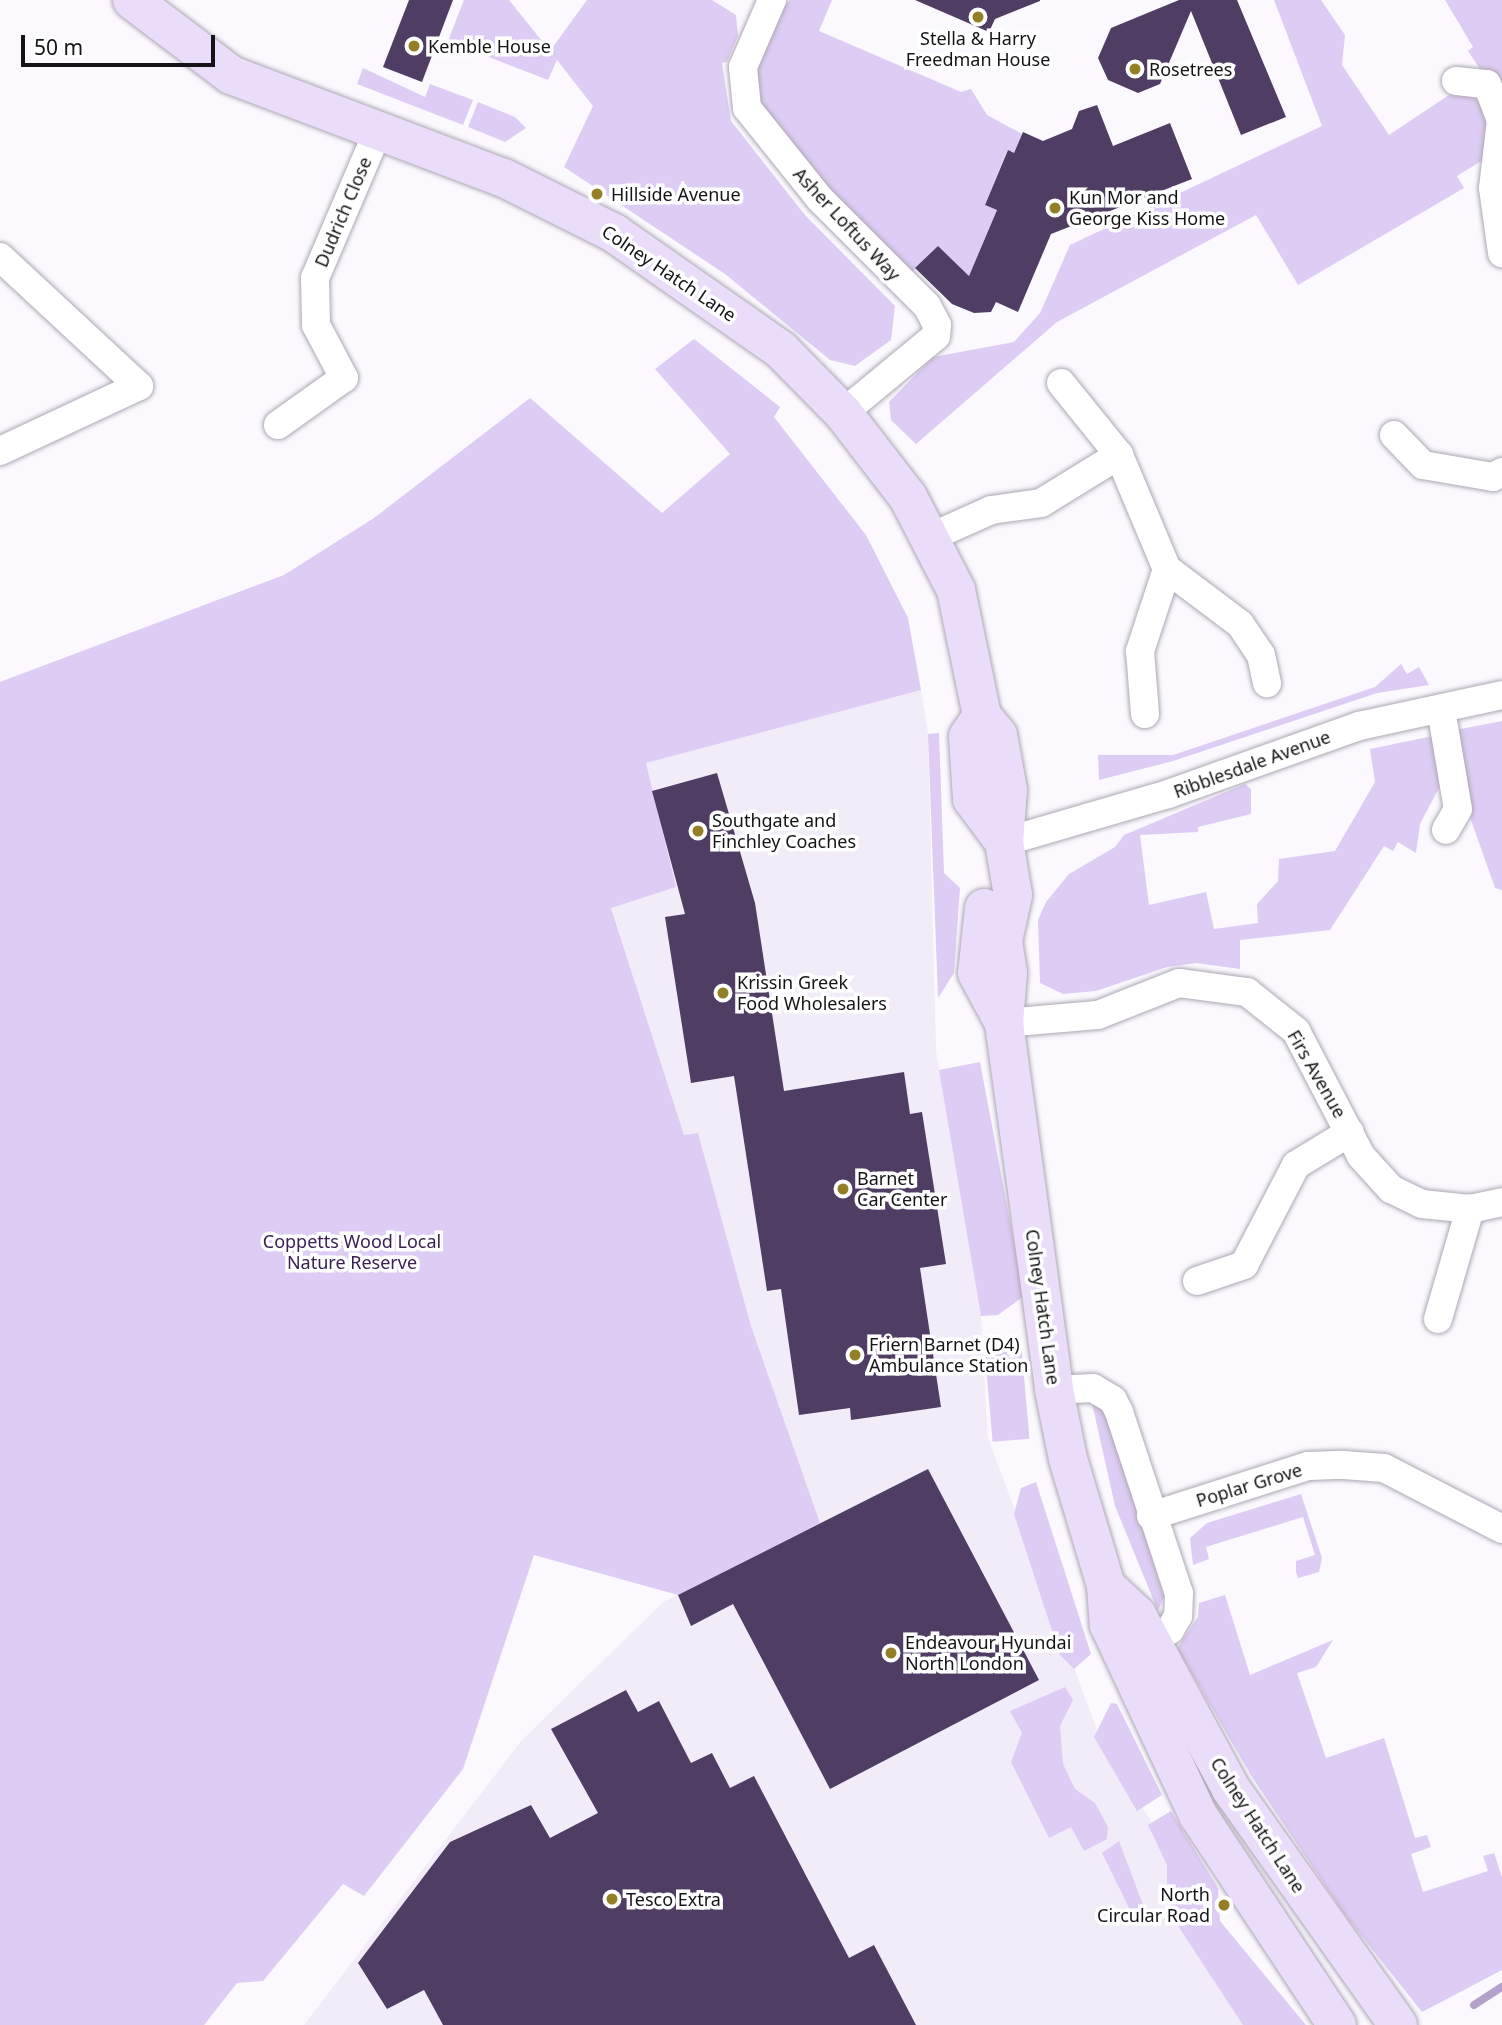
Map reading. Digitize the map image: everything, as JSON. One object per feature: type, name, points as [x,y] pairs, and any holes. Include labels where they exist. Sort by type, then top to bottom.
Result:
[{"type":"main road","name":"Colney Hatch Lane","points":[[132,0],[230,75],[379,128],[504,178],[614,233],[775,345],[843,413],[931,537],[964,615],[982,716],[998,734],[1008,790],[1004,842],[1013,895],[1003,941],[1008,974],[1004,1023],[1054,1390],[1068,1460],[1106,1586],[1109,1625],[1134,1687],[1198,1815],[1337,2025]]},
{"type":"main road","name":"Colney Hatch Lane","points":[[1106,1586],[1137,1615],[1231,1789],[1398,2025]]},
{"type":"street","name":"Asher Loftus Way","points":[[772,0],[743,67],[747,108],[820,199],[927,306],[937,325],[936,336],[843,413]]},
{"type":"street","points":[[1457,81],[1487,85],[1501,120],[1493,188],[1502,253]]},
{"type":"street","name":"Dudrich Close","points":[[278,425],[344,378],[316,324],[315,278],[379,128]]},
{"type":"street","points":[[0,257],[139,386],[0,451]]},
{"type":"street","points":[[1061,383],[1119,455],[1167,569],[1240,624],[1261,655],[1266,683]]},
{"type":"street","points":[[1394,435],[1423,464],[1493,477],[1502,472]]},
{"type":"street","points":[[931,537],[991,510],[1041,503],[1119,455]]},
{"type":"street","points":[[1145,714],[1140,651],[1167,569]]},
{"type":"street","name":"Ribblesdale Avenue","points":[[1004,842],[1168,794],[1359,726],[1502,695]]},
{"type":"street","points":[[1441,709],[1458,808],[1446,830]]},
{"type":"street","name":"Firs Avenue","points":[[1004,1023],[1098,1015],[1179,983],[1247,992],[1296,1031],[1361,1156],[1391,1189],[1422,1204],[1470,1209],[1502,1202]]},
{"type":"street","name":"Firs Avenue","points":[[1197,1281],[1244,1265],[1296,1165],[1350,1132]]},
{"type":"street","points":[[1438,1319],[1470,1209]]},
{"type":"street","points":[[1054,1390],[1093,1388],[1113,1400],[1179,1593],[1178,1616],[1170,1630],[1152,1640]]},
{"type":"street","name":"Poplar Grove","points":[[1151,1516],[1308,1466],[1343,1465],[1384,1468],[1502,1529]]},
{"type":"shaded area","points":[[921,690],[928,734],[936,1051],[981,1316],[988,1438],[1098,1732],[1271,2025],[304,2025],[521,1741],[663,1602],[820,1523],[751,1326],[698,1133],[684,1136],[611,907],[675,887],[646,763]]},
{"type":"green space","points":[[464,0],[509,0],[550,51],[587,0],[712,0],[736,15],[738,36],[727,62],[722,63],[731,121],[805,215],[895,306],[891,340],[855,366],[830,360],[725,274],[564,167],[593,106],[557,60],[548,80],[448,41]]},
{"type":"green space","points":[[790,0],[832,0],[819,31],[961,92],[971,89],[987,115],[1022,134],[1014,153],[1007,151],[985,205],[997,210],[969,276],[938,246],[909,275],[830,197],[763,112],[752,79],[778,12]]},
{"type":"green space","points":[[1274,0],[1321,0],[1345,35],[1342,65],[1389,135],[1449,95],[1461,92],[1480,101],[1490,131],[1483,160],[1457,176],[1464,188],[1298,285],[1256,215],[1057,322],[916,444],[891,420],[889,402],[933,357],[1014,342],[1040,313],[1070,245],[1322,126]]},
{"type":"green space","points":[[1445,0],[1502,0],[1502,91],[1490,84],[1468,51],[1473,47]]},
{"type":"green space","points":[[363,68],[425,97],[430,84],[473,100],[463,125],[357,84]]},
{"type":"green space","points":[[478,102],[515,117],[526,128],[505,142],[468,127]]},
{"type":"green space","name":"Coppetts Wood Local Nature Reserve","points":[[694,339],[780,407],[774,417],[866,535],[908,618],[921,690],[646,763],[676,887],[611,908],[684,1135],[698,1133],[751,1326],[820,1523],[678,1595],[534,1555],[463,1769],[364,1896],[343,1884],[263,1981],[237,1983],[204,2025],[0,2025],[0,682],[284,575],[374,518],[530,398],[662,513],[730,454],[655,369]]},
{"type":"green space","points":[[1401,664],[1407,674],[1419,667],[1429,685],[1377,693],[1173,761],[1099,780],[1098,755],[1173,755],[1375,687]]},
{"type":"green space","points":[[1502,721],[1502,890],[1495,888],[1471,820],[1456,730]]},
{"type":"green space","points":[[939,733],[944,873],[960,888],[954,973],[938,998],[928,734]]},
{"type":"green space","points":[[1433,736],[1441,784],[1420,824],[1416,853],[1398,842],[1393,851],[1384,846],[1330,930],[1240,940],[1240,969],[1196,963],[1167,967],[1096,991],[1063,994],[1040,983],[1038,920],[1046,902],[1069,874],[1115,847],[1124,835],[1245,784],[1251,789],[1251,814],[1198,827],[1198,832],[1140,835],[1149,905],[1206,892],[1214,929],[1258,923],[1257,904],[1278,881],[1279,859],[1335,851],[1375,782],[1370,749]]},
{"type":"green space","points":[[980,1062],[1024,1296],[998,1315],[981,1316],[939,1070]]},
{"type":"green space","points":[[1021,1342],[1029,1439],[993,1442],[984,1345]]},
{"type":"green space","points":[[1092,1403],[1105,1410],[1164,1596],[1158,1611],[1115,1506]]},
{"type":"green space","points":[[1036,1482],[1091,1654],[1074,1669],[1060,1655],[1014,1514],[1021,1488]]},
{"type":"green space","points":[[1301,1494],[1322,1558],[1319,1572],[1298,1578],[1296,1572],[1296,1561],[1315,1555],[1303,1517],[1206,1547],[1209,1559],[1193,1565],[1190,1538],[1207,1523]]},
{"type":"green space","points":[[1225,1595],[1250,1675],[1333,1640],[1316,1667],[1297,1673],[1326,1758],[1384,1738],[1415,1838],[1427,1835],[1431,1847],[1411,1854],[1423,1892],[1488,1871],[1483,1856],[1494,1853],[1502,1877],[1502,1970],[1422,2012],[1345,1915],[1252,1777],[1177,1648],[1198,1617],[1199,1603]]},
{"type":"green space","points":[[1065,1687],[1073,1700],[1060,1726],[1063,1764],[1075,1789],[1095,1803],[1108,1827],[1107,1839],[1084,1851],[1071,1827],[1049,1838],[1011,1762],[1022,1733],[1010,1711]]},
{"type":"green space","points":[[1111,1703],[1117,1704],[1162,1795],[1137,1811],[1094,1737]]},
{"type":"green space","points":[[1171,1811],[1218,1888],[1220,1921],[1306,2025],[1243,2025],[1180,1929],[1167,1891],[1167,1865],[1148,1825]]},
{"type":"green space","points":[[1119,1841],[1148,1918],[1137,1924],[1102,1853]]},
{"type":"building","name":"Kemble House","points":[[409,0],[453,0],[422,82],[383,67]]},
{"type":"building","name":"Stella & Harry Freedman House","points":[[915,0],[1040,1],[995,19],[989,32]]},
{"type":"building","name":"Rosetrees","points":[[1179,0],[1237,0],[1286,117],[1241,135],[1191,11],[1160,84],[1138,93],[1108,80],[1098,58],[1111,28]]},
{"type":"building","name":"Kun Mor and George Kiss Home","points":[[1097,105],[1113,146],[1170,123],[1192,179],[1051,234],[1018,312],[996,302],[991,312],[974,313],[952,304],[915,268],[938,246],[969,276],[997,210],[985,205],[1008,150],[1014,153],[1023,132],[1043,141],[1072,129],[1079,111]]},
{"type":"building","points":[[717,773],[755,903],[784,1091],[904,1072],[910,1114],[922,1112],[946,1264],[920,1268],[941,1407],[851,1420],[850,1408],[799,1415],[781,1289],[767,1291],[734,1076],[691,1083],[665,917],[685,914],[652,791]]},
{"type":"building","name":"Endeavour Hyundai North London","points":[[928,1469],[1039,1680],[830,1789],[733,1604],[691,1626],[678,1595]]},
{"type":"building","name":"Tesco Extra","points":[[626,1690],[638,1712],[659,1701],[691,1763],[712,1753],[730,1788],[754,1776],[849,1958],[874,1945],[916,2025],[443,2025],[424,1990],[387,2009],[358,1963],[450,1842],[531,1805],[550,1838],[598,1813],[551,1729]]},
{"type":"waterway","points":[[1474,2005],[1502,1987]]},
{"type":"place","name":"Stella & Harry Freedman House","points":[[978,17]]},
{"type":"place","name":"Kemble House","points":[[414,46]]},
{"type":"place","name":"Rosetrees","points":[[1135,69]]},
{"type":"place","name":"Hillside Avenue","points":[[597,194]]},
{"type":"place","name":"Kun Mor and George Kiss Home","points":[[1055,208]]},
{"type":"place","name":"Southgate and Finchley Coaches","points":[[698,831]]},
{"type":"place","name":"Krissin Greek Food Wholesalers","points":[[723,993]]},
{"type":"place","name":"Barnet Car Center","points":[[843,1189]]},
{"type":"place","name":"Friern Barnet (D4) Ambulance Station","points":[[855,1355]]},
{"type":"place","name":"Endeavour Hyundai North London","points":[[891,1653]]},
{"type":"place","name":"Tesco Extra","points":[[612,1899]]},
{"type":"place","name":"North Circular Road","points":[[1224,1905]]}]
